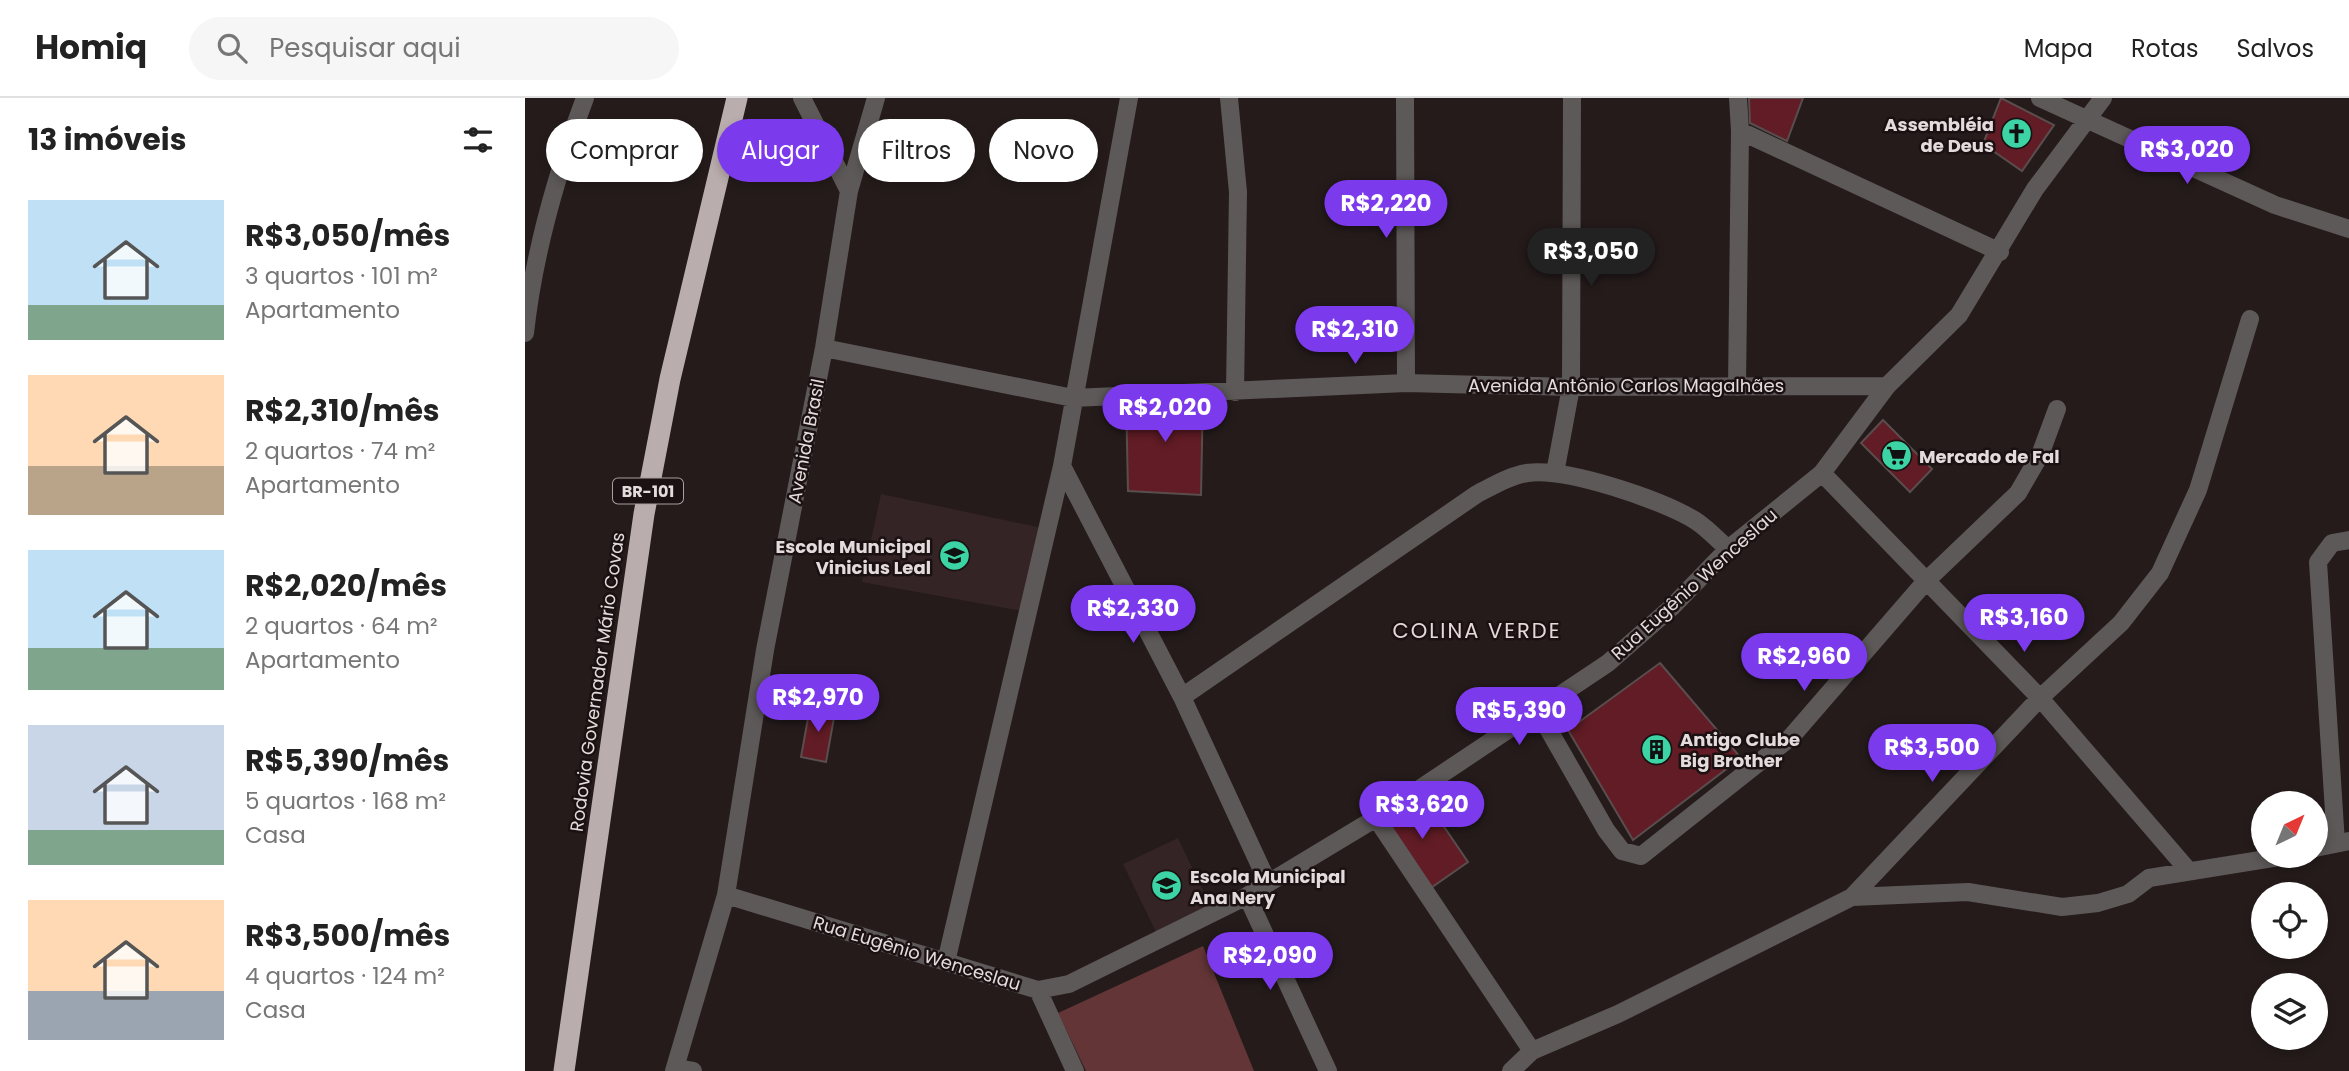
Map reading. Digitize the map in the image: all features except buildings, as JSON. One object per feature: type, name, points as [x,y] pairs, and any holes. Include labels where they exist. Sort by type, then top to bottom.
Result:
[{"type":"highway","name":"Rodovia Governador Mário Covas","points":[[564,1071],[644,514],[681,327],[737,98]]},
{"type":"street","points":[[525,333],[530,288],[548,205],[585,98]]},
{"type":"street","points":[[802,98],[849,191]]},
{"type":"street","name":"Avenida Brasil","points":[[681,1070],[726,895],[765,650],[824,348],[849,191],[876,98]]},
{"type":"street","points":[[946,962],[1062,466],[1129,98]]},
{"type":"street","points":[[1229,98],[1238,192],[1235,392]]},
{"type":"street","points":[[1405,98],[1406,383]]},
{"type":"street","points":[[1555,473],[1571,387],[1572,98]]},
{"type":"street","points":[[1737,387],[1741,131],[1738,98]]},
{"type":"street","points":[[2040,98],[2275,205],[2349,229]]},
{"type":"street","name":"Rua Eugênio Wenceslau","points":[[726,895],[1038,990],[1069,984],[1247,896],[1376,818],[1608,663],[1672,607],[1728,550],[1822,473],[1887,386],[1959,315],[2000,252],[2035,189],[2085,118],[2103,98]]},
{"type":"street","points":[[1741,131],[2000,252]]},
{"type":"street","points":[[1511,1071],[1532,1051],[1618,1014],[1852,897],[2040,698],[2121,623],[2160,573],[2198,490],[2250,319]]},
{"type":"street","name":"Avenida Antônio Carlos Magalhães","points":[[824,348],[1073,398],[1406,383],[1571,387],[1887,386]]},
{"type":"street","points":[[1538,711],[1607,830],[1622,851],[1641,856],[1791,737],[1926,581],[2018,493],[2040,455],[2057,409]]},
{"type":"street","points":[[1062,466],[1182,697],[1268,883]]},
{"type":"street","points":[[1182,697],[1477,494],[1509,478],[1527,473],[1555,473],[1671,508],[1698,523],[1728,550]]},
{"type":"street","points":[[1822,473],[2040,698],[2188,870]]},
{"type":"street","points":[[2343,842],[2318,562],[2332,543],[2349,540]]},
{"type":"street","points":[[1376,818],[1532,1051]]},
{"type":"street","points":[[1852,897],[1968,891],[2062,908],[2098,903],[2128,894],[2149,878],[2188,870],[2251,864]]},
{"type":"street","points":[[1247,896],[1328,1071]]},
{"type":"street","points":[[1038,990],[1075,1071]]},
{"type":"shaded area","name":"Escola Municipal Vinicius Leal","points":[[881,494],[1047,529],[1028,612],[862,582]]},
{"type":"shaded area","name":"Escola Municipal Ana Nery","points":[[1178,838],[1211,908],[1157,934],[1123,864]]},
{"type":"shaded area","points":[[1203,946],[1254,1071],[1086,1071],[1058,1013]]},
{"type":"place","name":"Assembléia de Deus","points":[[2017,134]]},
{"type":"place","name":"Mercado de Fal","points":[[1896,456]]},
{"type":"place","name":"Escola Municipal Vinicius Leal","points":[[954,556]]},
{"type":"place","name":"Antigo Clube Big Brother","points":[[1657,749]]},
{"type":"place","name":"Escola Municipal Ana Nery","points":[[1167,886]]},
{"type":"district","name":"COLINA VERDE","points":[[1477,630]]}]
